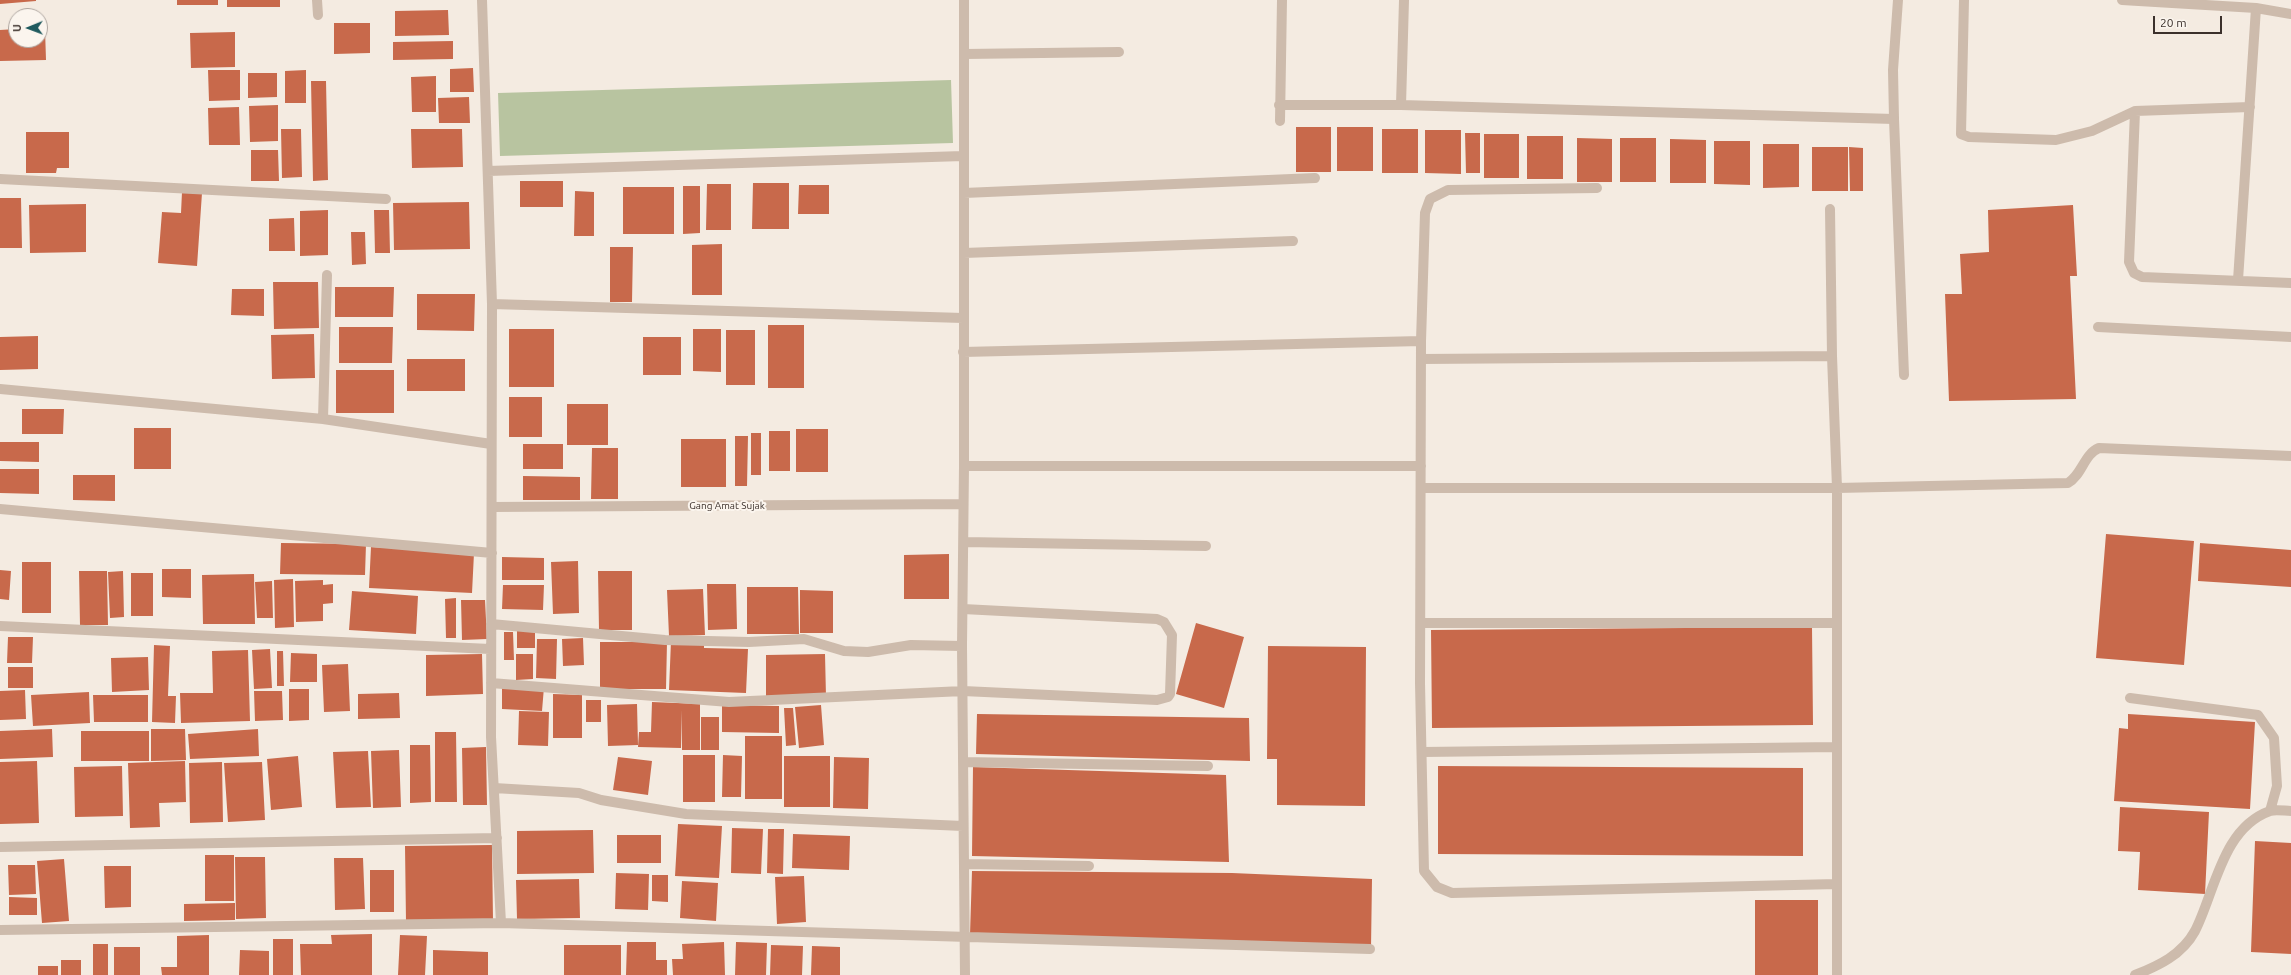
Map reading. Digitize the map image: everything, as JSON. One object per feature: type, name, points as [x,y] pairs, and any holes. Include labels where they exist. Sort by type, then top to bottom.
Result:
[{"type":"street","points":[[317,0],[318,15]]},
{"type":"street","points":[[482,0],[492,304],[492,553],[490,649],[494,788],[501,923]]},
{"type":"street","points":[[964,0],[964,466],[962,504],[964,542],[962,691],[965,975]]},
{"type":"street","points":[[1280,121],[1279,105],[1282,0]]},
{"type":"street","points":[[1401,104],[1404,0]]},
{"type":"street","points":[[1898,0],[1893,70],[1904,375]]},
{"type":"street","points":[[1964,0],[1961,134],[1969,136],[2056,140],[2092,131],[2135,111],[2250,107]]},
{"type":"street","points":[[2122,0],[2256,8],[2291,14]]},
{"type":"street","points":[[2238,280],[2256,8]]},
{"type":"street","points":[[965,54],[1119,52]]},
{"type":"street","points":[[1279,105],[1401,104],[1894,119]]},
{"type":"street","points":[[2135,111],[2129,262],[2134,273],[2142,277],[2291,283]]},
{"type":"street","points":[[488,171],[963,156]]},
{"type":"street","points":[[964,193],[1315,178]]},
{"type":"street","points":[[0,179],[386,199]]},
{"type":"street","points":[[1597,188],[1448,190],[1430,198],[1424,213],[1421,359],[1420,683],[1423,752],[1424,871],[1437,887],[1452,893],[1837,884]]},
{"type":"street","points":[[1830,209],[1832,356],[1837,488],[1837,975]]},
{"type":"street","points":[[964,253],[1293,240]]},
{"type":"street","points":[[323,419],[327,274]]},
{"type":"street","points":[[492,304],[963,318]]},
{"type":"street","points":[[2098,327],[2291,337]]},
{"type":"street","points":[[963,352],[1422,341]]},
{"type":"street","points":[[1421,359],[1832,356]]},
{"type":"street","points":[[0,389],[323,419],[491,444]]},
{"type":"street","points":[[1421,488],[1837,488],[2068,483],[2074,480],[2093,450],[2099,448],[2291,456]]},
{"type":"street","points":[[964,466],[1421,466]]},
{"type":"street","name":"Gang Amat Sujak","points":[[492,507],[962,504]]},
{"type":"street","points":[[0,509],[492,553]]},
{"type":"street","points":[[964,542],[1206,546]]},
{"type":"street","points":[[491,683],[729,702],[962,691],[1162,700],[1170,694],[1172,644],[1169,627],[1164,622],[1157,619],[963,609]]},
{"type":"street","points":[[1421,623],[1836,623]]},
{"type":"street","points":[[491,624],[665,640],[749,642],[804,639],[844,651],[862,652],[910,645],[962,646]]},
{"type":"street","points":[[0,626],[490,649]]},
{"type":"street","points":[[2130,698],[2258,715],[2274,738],[2277,786],[2270,811]]},
{"type":"street","points":[[1423,752],[1836,747]]},
{"type":"street","points":[[963,762],[1208,766]]},
{"type":"street","points":[[494,788],[579,793],[615,803],[686,814],[963,826]]},
{"type":"street","points":[[2135,975],[2161,964],[2179,951],[2194,932],[2228,848],[2247,826],[2270,811],[2291,811]]},
{"type":"street","points":[[0,847],[497,838]]},
{"type":"street","points":[[964,864],[1090,866]]},
{"type":"street","points":[[0,930],[501,923],[965,936],[1370,950]]},
{"type":"green space","points":[[951,80],[953,143],[500,156],[498,93]]},
{"type":"building","points":[[0,0],[36,0],[36,1],[0,4]]},
{"type":"building","points":[[177,0],[218,0],[218,5],[177,5]]},
{"type":"building","points":[[227,0],[280,0],[280,7],[227,7]]},
{"type":"building","points":[[448,10],[449,35],[395,36],[395,11]]},
{"type":"building","points":[[334,23],[370,23],[370,53],[334,54]]},
{"type":"building","points":[[0,30],[8,30],[8,48],[46,48],[46,60],[0,61]]},
{"type":"building","points":[[235,32],[235,67],[191,68],[190,33]]},
{"type":"building","points":[[453,41],[453,59],[393,60],[393,42]]},
{"type":"building","points":[[473,68],[474,92],[450,92],[450,69]]},
{"type":"building","points":[[208,70],[240,70],[240,100],[209,101]]},
{"type":"building","points":[[306,70],[306,103],[285,103],[285,71]]},
{"type":"building","points":[[248,73],[277,73],[277,97],[248,98]]},
{"type":"building","points":[[436,76],[436,112],[412,112],[411,77]]},
{"type":"building","points":[[311,81],[326,81],[328,180],[313,181]]},
{"type":"building","points":[[469,97],[470,123],[439,123],[438,98]]},
{"type":"building","points":[[278,105],[278,141],[250,142],[249,106]]},
{"type":"building","points":[[239,107],[240,145],[209,145],[208,108]]},
{"type":"building","points":[[1296,127],[1331,127],[1331,172],[1296,172]]},
{"type":"building","points":[[1337,127],[1373,127],[1373,171],[1337,171]]},
{"type":"building","points":[[281,129],[301,129],[302,177],[282,178]]},
{"type":"building","points":[[411,129],[462,129],[463,167],[412,168]]},
{"type":"building","points":[[1382,129],[1418,129],[1418,173],[1382,173]]},
{"type":"building","points":[[1425,130],[1461,130],[1461,174],[1425,173]]},
{"type":"building","points":[[26,132],[69,132],[69,168],[57,168],[56,173],[26,173]]},
{"type":"building","points":[[1465,133],[1480,133],[1480,173],[1466,173]]},
{"type":"building","points":[[1484,134],[1519,134],[1519,178],[1484,178]]},
{"type":"building","points":[[1527,136],[1563,136],[1563,179],[1527,179]]},
{"type":"building","points":[[1577,138],[1612,139],[1612,182],[1577,182]]},
{"type":"building","points":[[1620,138],[1656,138],[1656,182],[1620,182]]},
{"type":"building","points":[[1670,139],[1706,140],[1706,183],[1670,183]]},
{"type":"building","points":[[1714,141],[1750,141],[1750,185],[1714,184]]},
{"type":"building","points":[[1763,144],[1799,144],[1799,187],[1763,188]]},
{"type":"building","points":[[1812,147],[1848,147],[1848,191],[1812,191]]},
{"type":"building","points":[[1849,147],[1863,148],[1863,191],[1850,191]]},
{"type":"building","points":[[251,150],[278,150],[279,181],[251,181]]},
{"type":"building","points":[[520,181],[563,181],[563,207],[520,207]]},
{"type":"building","points":[[753,183],[789,183],[789,229],[752,229]]},
{"type":"building","points":[[707,184],[731,184],[731,230],[706,230]]},
{"type":"building","points":[[799,185],[829,185],[829,214],[798,214]]},
{"type":"building","points":[[683,186],[700,186],[700,233],[683,234]]},
{"type":"building","points":[[623,187],[674,187],[674,234],[623,234]]},
{"type":"building","points":[[575,191],[594,192],[594,236],[574,236]]},
{"type":"building","points":[[182,192],[202,193],[197,266],[158,263],[162,212],[181,213]]},
{"type":"building","points":[[0,198],[21,198],[22,248],[0,248]]},
{"type":"building","points":[[469,202],[470,249],[394,250],[393,203]]},
{"type":"building","points":[[86,204],[86,252],[30,253],[29,205]]},
{"type":"building","points":[[2073,205],[2077,276],[2070,276],[2076,399],[1949,401],[1945,294],[1962,294],[1960,254],[1989,252],[1988,210]]},
{"type":"building","points":[[328,210],[328,255],[300,256],[300,211]]},
{"type":"building","points":[[374,210],[389,210],[390,253],[375,253]]},
{"type":"building","points":[[294,218],[295,251],[269,251],[269,219]]},
{"type":"building","points":[[351,232],[365,232],[366,264],[352,265]]},
{"type":"building","points":[[722,244],[722,295],[692,295],[692,245]]},
{"type":"building","points":[[610,247],[633,247],[632,302],[610,302]]},
{"type":"building","points":[[273,282],[318,282],[319,328],[274,329]]},
{"type":"building","points":[[335,287],[394,287],[393,317],[335,317]]},
{"type":"building","points":[[232,289],[264,289],[264,316],[231,315]]},
{"type":"building","points":[[417,294],[475,294],[474,331],[417,330]]},
{"type":"building","points":[[768,325],[804,325],[804,388],[768,388]]},
{"type":"building","points":[[339,327],[393,327],[392,363],[339,363]]},
{"type":"building","points":[[509,329],[554,329],[554,387],[509,387]]},
{"type":"building","points":[[693,329],[721,329],[721,372],[693,371]]},
{"type":"building","points":[[726,330],[755,330],[755,385],[726,385]]},
{"type":"building","points":[[314,334],[315,378],[272,379],[271,335]]},
{"type":"building","points":[[38,336],[38,369],[0,370],[0,337]]},
{"type":"building","points":[[643,337],[681,337],[681,375],[643,375]]},
{"type":"building","points":[[407,359],[465,359],[465,391],[407,391]]},
{"type":"building","points":[[336,370],[394,370],[394,413],[336,413]]},
{"type":"building","points":[[509,397],[542,397],[542,437],[509,437]]},
{"type":"building","points":[[567,404],[608,404],[608,445],[567,445]]},
{"type":"building","points":[[22,409],[64,409],[63,434],[22,434]]},
{"type":"building","points":[[134,428],[171,428],[171,469],[134,469]]},
{"type":"building","points":[[796,429],[828,429],[828,472],[796,472]]},
{"type":"building","points":[[769,431],[790,431],[790,471],[769,471]]},
{"type":"building","points":[[751,433],[761,433],[761,475],[751,475]]},
{"type":"building","points":[[735,436],[748,436],[747,486],[735,486]]},
{"type":"building","points":[[681,439],[726,439],[726,487],[681,487]]},
{"type":"building","points":[[0,442],[39,442],[39,462],[0,461]]},
{"type":"building","points":[[523,444],[563,444],[563,469],[523,469]]},
{"type":"building","points":[[592,448],[618,448],[618,499],[591,499]]},
{"type":"building","points":[[0,469],[39,469],[39,494],[0,493]]},
{"type":"building","points":[[73,475],[115,475],[115,501],[73,500]]},
{"type":"building","points":[[523,476],[580,477],[580,500],[523,500]]},
{"type":"building","points":[[2106,534],[2194,541],[2184,665],[2096,658]]},
{"type":"building","points":[[281,543],[366,544],[365,575],[280,574]]},
{"type":"building","points":[[2200,543],[2291,550],[2291,587],[2198,581]]},
{"type":"building","points":[[371,547],[474,553],[472,593],[369,588]]},
{"type":"building","points":[[949,554],[949,599],[904,599],[904,555]]},
{"type":"building","points":[[502,557],[544,558],[544,580],[502,580]]},
{"type":"building","points":[[578,561],[579,613],[553,614],[551,562]]},
{"type":"building","points":[[22,562],[51,562],[51,613],[22,613]]},
{"type":"building","points":[[162,569],[191,569],[191,598],[162,597]]},
{"type":"building","points":[[0,570],[11,571],[9,600],[0,599]]},
{"type":"building","points":[[79,571],[107,571],[108,625],[80,625]]},
{"type":"building","points":[[123,571],[124,617],[110,618],[108,572]]},
{"type":"building","points":[[598,571],[632,571],[632,630],[599,630]]},
{"type":"building","points":[[131,573],[153,573],[153,616],[131,616]]},
{"type":"building","points":[[254,574],[255,624],[203,624],[202,575]]},
{"type":"building","points":[[293,579],[294,627],[275,628],[274,580]]},
{"type":"building","points":[[323,580],[323,585],[333,584],[333,603],[323,604],[323,621],[296,622],[295,581]]},
{"type":"building","points":[[272,581],[273,618],[257,618],[255,582]]},
{"type":"building","points":[[707,584],[736,584],[737,629],[708,630]]},
{"type":"building","points":[[503,585],[544,585],[543,610],[502,609]]},
{"type":"building","points":[[747,587],[798,587],[799,634],[747,634]]},
{"type":"building","points":[[703,589],[705,635],[669,636],[667,590]]},
{"type":"building","points":[[800,590],[833,591],[833,633],[800,633]]},
{"type":"building","points":[[352,591],[418,596],[416,634],[349,630]]},
{"type":"building","points":[[456,598],[456,638],[446,638],[445,599]]},
{"type":"building","points":[[461,600],[485,600],[487,639],[462,640]]},
{"type":"building","points":[[1196,623],[1244,637],[1224,708],[1176,694]]},
{"type":"building","points":[[1812,627],[1813,725],[1432,728],[1431,630]]},
{"type":"building","points":[[517,628],[535,628],[535,648],[517,648]]},
{"type":"building","points":[[504,632],[513,632],[514,660],[504,660]]},
{"type":"building","points":[[8,637],[33,637],[32,663],[7,663]]},
{"type":"building","points":[[583,638],[584,665],[563,666],[562,639]]},
{"type":"building","points":[[537,639],[557,639],[556,679],[536,678]]},
{"type":"building","points":[[671,641],[704,642],[704,648],[748,649],[746,693],[669,690]]},
{"type":"building","points":[[600,642],[667,642],[666,689],[600,689]]},
{"type":"building","points":[[154,645],[170,646],[168,696],[176,696],[175,723],[152,722]]},
{"type":"building","points":[[1268,646],[1366,647],[1365,806],[1277,805],[1277,759],[1267,759]]},
{"type":"building","points":[[270,649],[272,688],[254,689],[252,650]]},
{"type":"building","points":[[248,650],[250,721],[181,723],[180,693],[213,693],[212,651]]},
{"type":"building","points":[[277,651],[283,651],[284,686],[277,686]]},
{"type":"building","points":[[291,653],[317,654],[317,682],[290,682]]},
{"type":"building","points":[[482,654],[483,694],[426,696],[426,655]]},
{"type":"building","points":[[516,654],[533,654],[533,679],[516,680]]},
{"type":"building","points":[[825,654],[826,697],[766,698],[766,655]]},
{"type":"building","points":[[148,657],[149,690],[112,692],[111,658]]},
{"type":"building","points":[[348,664],[350,711],[324,712],[322,665]]},
{"type":"building","points":[[8,667],[33,667],[33,688],[8,688]]},
{"type":"building","points":[[502,686],[544,687],[542,711],[502,709]]},
{"type":"building","points":[[289,689],[309,689],[309,720],[289,721]]},
{"type":"building","points":[[25,690],[26,719],[0,720],[0,691]]},
{"type":"building","points":[[254,691],[282,691],[283,720],[255,721]]},
{"type":"building","points":[[89,692],[90,723],[33,726],[31,695]]},
{"type":"building","points":[[399,693],[400,718],[358,719],[358,694]]},
{"type":"building","points":[[553,694],[582,695],[582,738],[553,738]]},
{"type":"building","points":[[93,695],[148,695],[148,722],[94,722]]},
{"type":"building","points":[[586,700],[601,700],[601,722],[586,722]]},
{"type":"building","points":[[652,702],[700,704],[700,750],[682,750],[682,710],[681,748],[638,747],[639,732],[651,732]]},
{"type":"building","points":[[637,704],[638,745],[608,746],[607,705]]},
{"type":"building","points":[[722,705],[779,706],[779,733],[722,732]]},
{"type":"building","points":[[821,705],[824,745],[799,748],[795,707]]},
{"type":"building","points":[[784,708],[793,708],[796,745],[786,746]]},
{"type":"building","points":[[519,711],[549,712],[548,746],[518,745]]},
{"type":"building","points":[[977,714],[1249,718],[1250,761],[976,754]]},
{"type":"building","points":[[2128,714],[2255,722],[2250,809],[2114,801],[2119,728],[2128,729]]},
{"type":"building","points":[[701,717],[719,717],[719,750],[701,750]]},
{"type":"building","points":[[52,729],[53,757],[0,759],[0,731]]},
{"type":"building","points":[[151,729],[185,729],[186,760],[151,761]]},
{"type":"building","points":[[258,729],[259,756],[190,759],[188,734]]},
{"type":"building","points":[[81,731],[149,731],[149,761],[81,761]]},
{"type":"building","points":[[435,732],[456,732],[457,802],[435,802]]},
{"type":"building","points":[[745,736],[782,736],[782,799],[745,799]]},
{"type":"building","points":[[410,745],[430,745],[431,802],[410,803]]},
{"type":"building","points":[[486,747],[487,805],[463,805],[462,748]]},
{"type":"building","points":[[399,750],[401,807],[373,808],[371,751]]},
{"type":"building","points":[[368,751],[371,807],[336,808],[333,752]]},
{"type":"building","points":[[683,755],[715,755],[715,802],[683,802]]},
{"type":"building","points":[[723,755],[742,756],[741,797],[722,797]]},
{"type":"building","points":[[298,756],[302,807],[271,810],[267,759]]},
{"type":"building","points":[[784,756],[830,756],[830,807],[784,807]]},
{"type":"building","points":[[618,757],[652,761],[648,795],[613,790]]},
{"type":"building","points":[[834,757],[869,758],[868,809],[833,808]]},
{"type":"building","points":[[37,761],[39,823],[0,824],[0,762]]},
{"type":"building","points":[[185,761],[186,802],[159,803],[160,827],[130,828],[128,763]]},
{"type":"building","points":[[222,762],[223,822],[190,823],[189,763]]},
{"type":"building","points":[[262,762],[265,820],[228,822],[224,763]]},
{"type":"building","points":[[122,766],[123,816],[75,817],[74,767]]},
{"type":"building","points":[[1438,766],[1803,768],[1803,856],[1438,854]]},
{"type":"building","points":[[973,767],[1226,775],[1229,862],[972,856]]},
{"type":"building","points":[[2120,807],[2209,812],[2205,894],[2138,890],[2140,852],[2118,851]]},
{"type":"building","points":[[678,824],[722,826],[719,878],[675,876]]},
{"type":"building","points":[[732,828],[763,829],[761,874],[731,873]]},
{"type":"building","points":[[768,829],[784,829],[783,874],[767,873]]},
{"type":"building","points":[[593,830],[594,873],[517,874],[517,831]]},
{"type":"building","points":[[793,834],[850,836],[849,870],[792,868]]},
{"type":"building","points":[[617,835],[661,835],[661,863],[617,863]]},
{"type":"building","points":[[2255,841],[2291,843],[2291,954],[2251,952]]},
{"type":"building","points":[[492,845],[493,921],[406,922],[405,846]]},
{"type":"building","points":[[205,855],[234,855],[234,901],[205,901]]},
{"type":"building","points":[[235,857],[265,857],[266,918],[236,919]]},
{"type":"building","points":[[334,858],[363,858],[365,909],[335,910]]},
{"type":"building","points":[[64,859],[69,921],[42,923],[37,861]]},
{"type":"building","points":[[8,865],[35,865],[36,894],[9,895]]},
{"type":"building","points":[[104,866],[131,866],[131,907],[105,908]]},
{"type":"building","points":[[370,870],[394,870],[394,912],[370,912]]},
{"type":"building","points":[[972,871],[1232,873],[1372,879],[1371,948],[970,935]]},
{"type":"building","points":[[616,873],[649,874],[648,910],[615,909]]},
{"type":"building","points":[[652,875],[668,875],[668,902],[652,901]]},
{"type":"building","points":[[804,876],[806,922],[777,924],[775,877]]},
{"type":"building","points":[[579,879],[580,918],[517,919],[516,880]]},
{"type":"building","points":[[682,881],[718,883],[716,921],[680,918]]},
{"type":"building","points":[[9,897],[37,898],[37,915],[9,915]]},
{"type":"building","points":[[1755,900],[1818,900],[1818,975],[1755,975]]},
{"type":"building","points":[[235,903],[235,920],[184,921],[184,904]]},
{"type":"building","points":[[372,934],[372,975],[301,975],[300,944],[332,944],[331,935]]},
{"type":"building","points":[[209,935],[209,975],[162,975],[161,967],[177,967],[177,936]]},
{"type":"building","points":[[400,935],[427,936],[425,975],[398,975]]},
{"type":"building","points":[[273,939],[293,939],[293,975],[273,975]]},
{"type":"building","points":[[627,942],[656,942],[656,960],[667,960],[667,975],[626,975]]},
{"type":"building","points":[[724,942],[725,975],[673,975],[672,959],[683,959],[682,944]]},
{"type":"building","points":[[736,942],[767,943],[766,975],[735,975]]},
{"type":"building","points":[[93,944],[108,944],[108,975],[93,975]]},
{"type":"building","points":[[564,945],[621,945],[621,975],[564,975]]},
{"type":"building","points":[[771,945],[803,946],[802,975],[770,975]]},
{"type":"building","points":[[812,946],[840,947],[840,975],[811,975]]},
{"type":"building","points":[[114,947],[140,947],[140,975],[114,975]]},
{"type":"building","points":[[240,950],[269,951],[269,975],[239,975]]},
{"type":"building","points":[[433,950],[488,952],[488,975],[433,975]]},
{"type":"building","points":[[61,960],[81,960],[81,975],[61,975]]},
{"type":"building","points":[[38,966],[58,966],[58,975],[38,975]]}]
